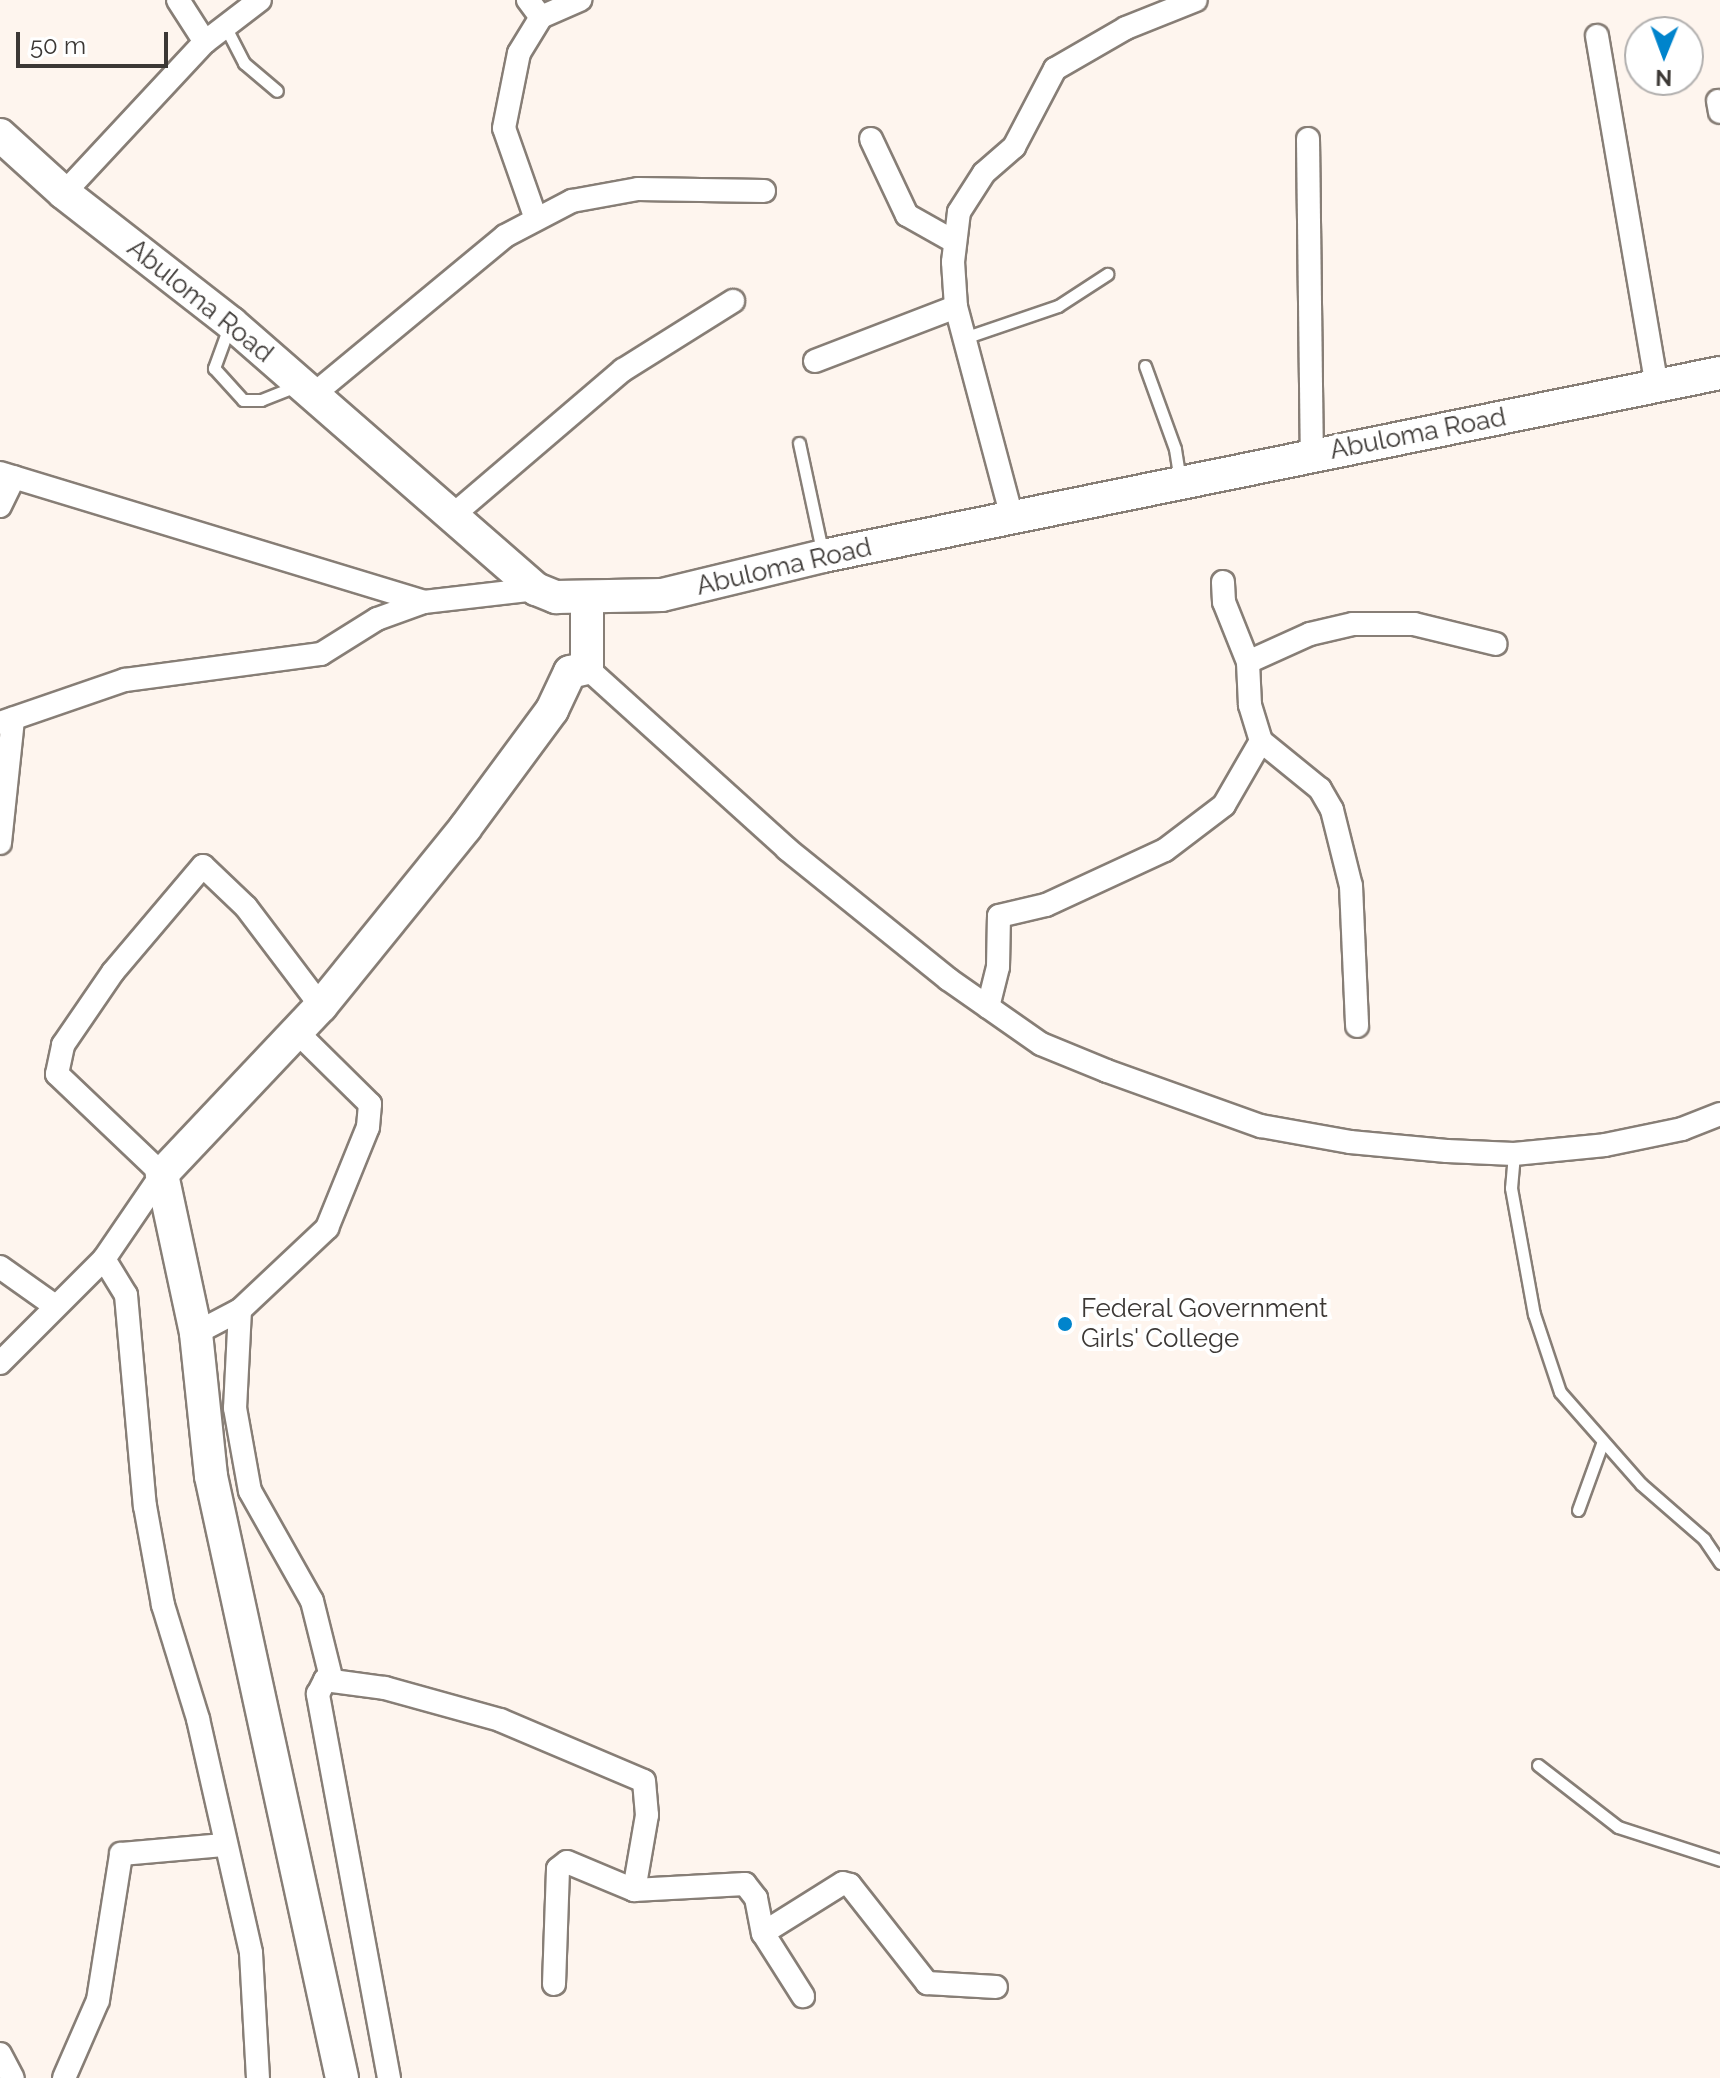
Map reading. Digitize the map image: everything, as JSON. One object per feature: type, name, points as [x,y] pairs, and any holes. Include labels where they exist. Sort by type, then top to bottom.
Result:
[{"type":"street","points":[[178,0],[205,42]]},
{"type":"street","points":[[64,193],[205,42],[260,0]]},
{"type":"street","points":[[536,219],[504,128],[519,53],[535,8],[580,0]]},
{"type":"street","points":[[1013,521],[967,337],[956,307],[955,242],[967,194],[1014,147],[1055,69],[1126,28],[1196,0]]},
{"type":"street","points":[[1597,36],[1657,386]]},
{"type":"street","name":"Abuloma Road","points":[[0,135],[64,193],[231,323],[536,589],[587,600],[662,595],[823,556],[1013,521],[1312,455],[1720,373]]},
{"type":"street","points":[[871,139],[907,215],[955,242]]},
{"type":"street","points":[[1308,139],[1312,455]]},
{"type":"street","points":[[307,390],[505,236],[572,201],[638,189],[764,191]]},
{"type":"street","points":[[452,516],[623,370],[733,301]]},
{"type":"street","points":[[815,361],[956,307]]},
{"type":"street","points":[[0,506],[7,475],[424,602]]},
{"type":"street","points":[[1223,582],[1224,602],[1248,662],[1250,705],[1261,741],[1320,789],[1332,810],[1351,886],[1357,1026]]},
{"type":"street","points":[[0,843],[6,721],[125,680],[321,654],[377,619],[424,602],[536,589]]},
{"type":"street","points":[[587,600],[587,668],[787,849],[988,1007],[1041,1044],[1261,1126],[1350,1142],[1514,1154],[1605,1145],[1682,1129],[1720,1114]]},
{"type":"street","points":[[1248,662],[1310,634],[1353,624],[1414,624],[1496,644]]},
{"type":"street","points":[[0,1363],[104,1259],[162,1174],[321,1006],[465,828],[552,710],[570,672],[587,668]]},
{"type":"street","points":[[988,1007],[998,967],[999,916],[1046,905],[1165,850],[1224,805],[1261,741]]},
{"type":"street","points":[[321,1006],[246,907],[203,866],[113,972],[63,1045],[57,1074],[162,1174],[196,1333],[211,1476],[342,2078]]},
{"type":"street","points":[[196,1333],[240,1310],[327,1228],[368,1127],[370,1104],[298,1033]]},
{"type":"street","points":[[104,1259],[126,1295],[148,1520],[163,1605],[198,1719],[224,1845],[251,1953],[258,2078]]},
{"type":"street","points":[[0,1267],[55,1306]]},
{"type":"street","points":[[240,1310],[235,1408],[250,1491],[312,1601],[331,1677]]},
{"type":"street","points":[[389,2078],[318,1694],[321,1683],[331,1677],[500,1720],[644,1781],[647,1815],[634,1890]]},
{"type":"street","points":[[64,2078],[98,2000],[121,1854],[224,1845]]},
{"type":"street","points":[[554,1984],[560,1865],[567,1862],[634,1890],[745,1884],[756,1898],[763,1933],[803,1996]]},
{"type":"street","points":[[763,1933],[843,1883],[855,1889],[927,1983],[996,1987]]},
{"type":"street","points":[[0,2054],[13,2078]]},
{"type":"lane","points":[[225,25],[244,63],[277,91]]},
{"type":"lane","points":[[967,337],[1058,306],[1107,274]]},
{"type":"lane","points":[[231,323],[214,361],[216,375],[252,402],[307,390]]},
{"type":"lane","points":[[1145,366],[1175,449],[1180,483]]},
{"type":"lane","points":[[799,443],[823,556]]},
{"type":"lane","points":[[1514,1154],[1511,1188],[1534,1314],[1560,1392],[1658,1501],[1704,1539],[1720,1563]]},
{"type":"lane","points":[[1578,1510],[1603,1441]]},
{"type":"lane","points":[[1538,1765],[1618,1827],[1720,1860]]},
{"type":"place","name":"Federal Government Girls' College","points":[[1065,1324]]}]
